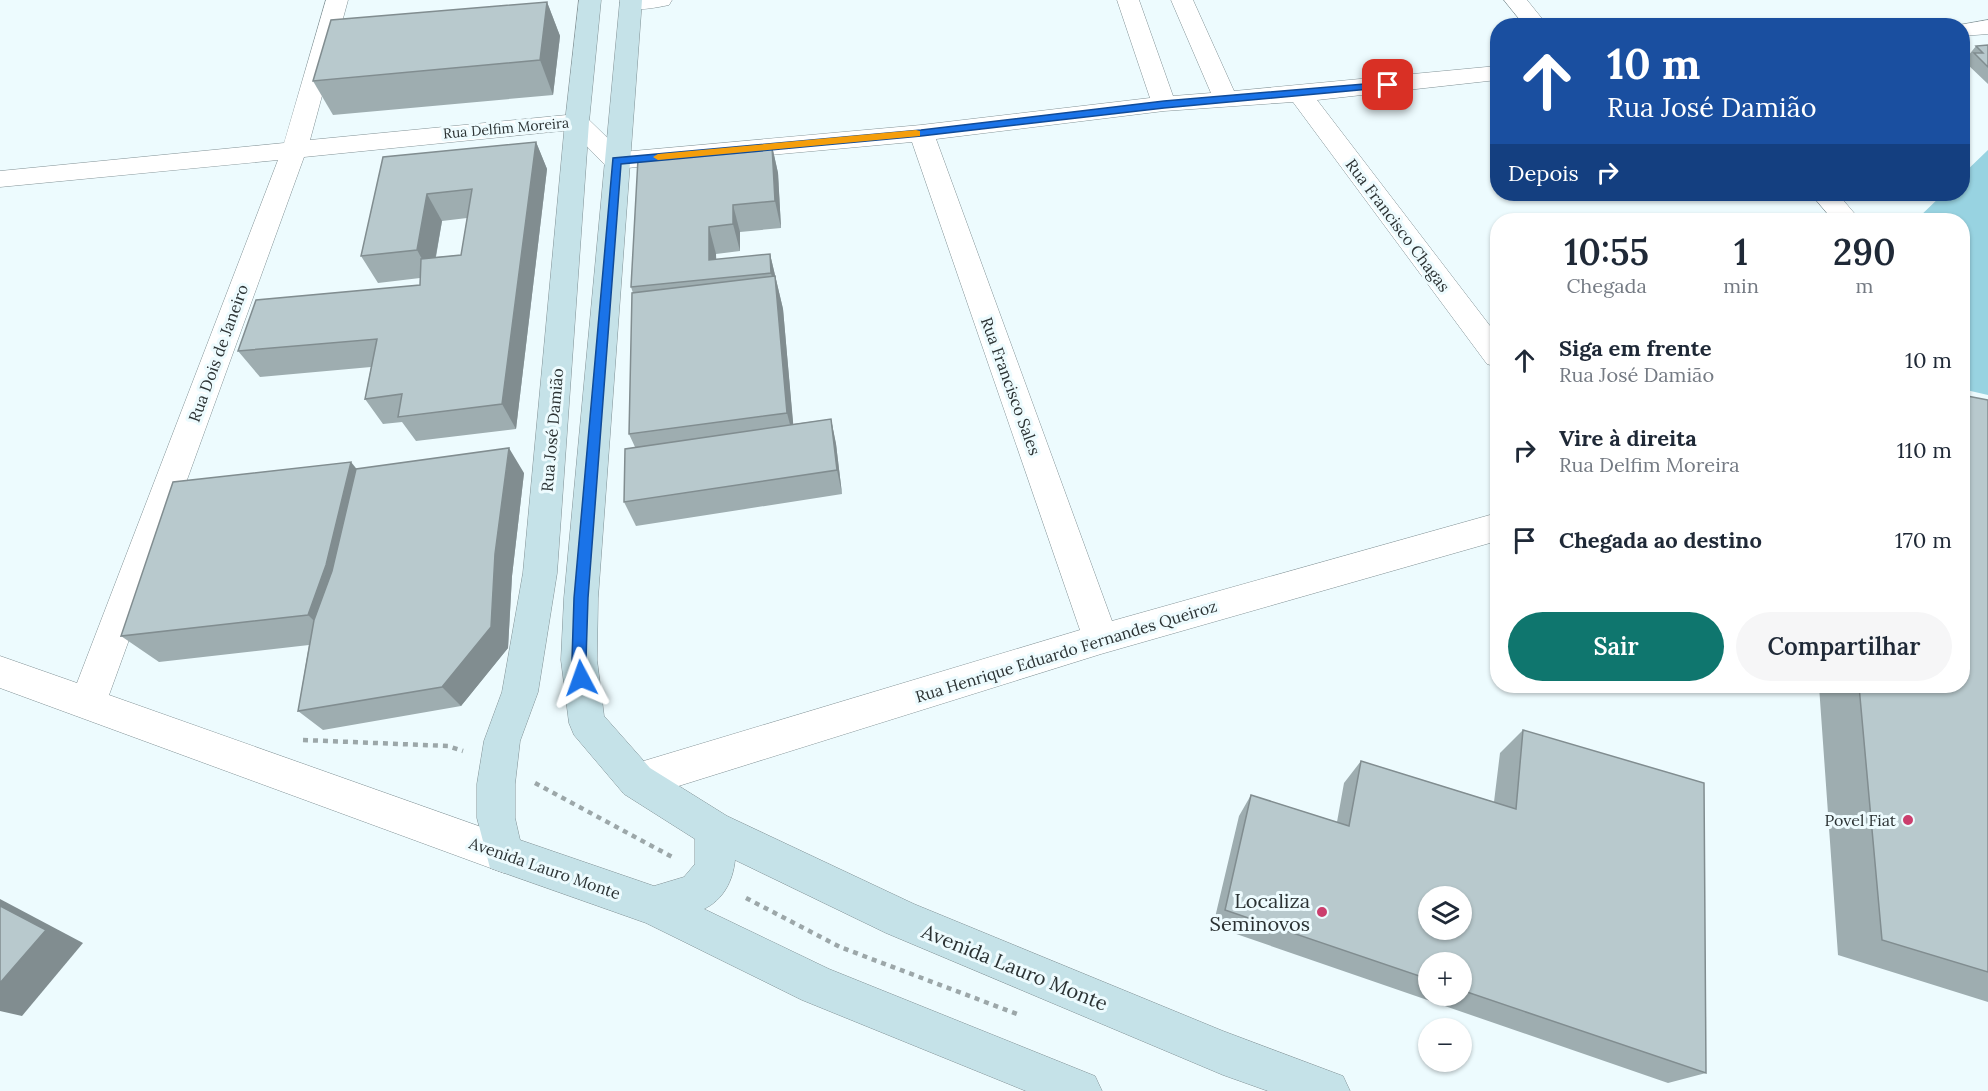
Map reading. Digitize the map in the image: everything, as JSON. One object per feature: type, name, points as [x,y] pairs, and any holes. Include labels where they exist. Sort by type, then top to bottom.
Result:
[{"type":"street","name":"Rua Dois de Janeiro","points":[[88,702],[295,148],[337,0]]},
{"type":"street","name":"Rua José Damião","points":[[504,854],[496,818],[496,784],[502,741],[520,692],[540,573],[577,122],[590,0]]},
{"type":"street","points":[[661,0],[631,1],[616,161],[921,133],[1164,104],[1300,94],[1490,74]]},
{"type":"street","points":[[1128,0],[1164,104]]},
{"type":"street","points":[[1182,0],[1226,100]]},
{"type":"street","points":[[1515,0],[1530,18]]},
{"type":"street","points":[[1970,28],[1988,27]]},
{"type":"street","name":"Rua Francisco Chagas","points":[[1300,94],[1490,347]]},
{"type":"street","name":"Rua Delfim Moreira","points":[[0,179],[295,148],[577,122],[616,161]]},
{"type":"street","name":"Rua Francisco Sales","points":[[921,133],[1101,639]]},
{"type":"street","name":"Avenida Lauro Monte","points":[[616,161],[581,598],[579,660],[587,723],[637,782],[713,829],[900,919],[1224,1053],[1328,1091]]},
{"type":"street","points":[[1830,201],[1841,213]]},
{"type":"street","name":"Rua Henrique Eduardo Fernandes Queiroz","points":[[637,782],[1101,639],[1490,529]]},
{"type":"street","name":"Avenida Lauro Monte","points":[[7,678],[88,702],[164,733],[654,906],[817,985],[1080,1091]]},
{"type":"street","points":[[654,906],[691,895],[705,887],[715,868],[713,829]]},
{"type":"path","points":[[294,739],[448,746],[499,763],[569,801]]},
{"type":"shaded area","points":[[1988,150],[1988,395],[1970,391],[1970,213],[1923,213],[1936,201],[1970,201],[1970,167]]},
{"type":"building","points":[[547,2],[540,60],[313,81],[331,20]]},
{"type":"building","points":[[1988,45],[1988,67],[1974,53],[1983,53],[1976,46]]},
{"type":"building","points":[[536,142],[502,404],[398,417],[402,394],[365,399],[377,339],[238,351],[256,300],[420,285],[421,259],[461,255],[472,189],[427,194],[417,250],[361,256],[383,157]]},
{"type":"building","points":[[772,146],[775,201],[733,205],[733,224],[709,227],[709,260],[770,254],[771,273],[631,287],[638,159]]},
{"type":"building","points":[[775,276],[787,413],[629,434],[632,293]]},
{"type":"building","name":"Povel Fiat","points":[[1970,397],[1988,400],[1988,972],[1882,940],[1860,693],[1970,693]]},
{"type":"building","points":[[831,419],[837,470],[624,502],[625,449]]},
{"type":"building","points":[[509,448],[495,554],[491,627],[442,687],[298,711],[314,620],[332,571],[356,469]]},
{"type":"building","points":[[351,462],[326,565],[308,615],[121,636],[173,482]]},
{"type":"building","name":"Localiza Seminovos","points":[[1523,730],[1704,783],[1706,1073],[1472,994],[1472,952],[1418,952],[1418,976],[1225,910],[1251,795],[1349,826],[1361,761],[1516,809]]},
{"type":"building","points":[[0,906],[46,930],[0,983]]},
{"type":"slow traffic","points":[[658,157],[916,133]]},
{"type":"place","name":"Povel Fiat","points":[[1908,820]]},
{"type":"place","name":"Localiza Seminovos","points":[[1322,912]]},
{"type":"route","points":[[581,678],[579,660],[581,598],[616,161],[921,133],[1164,104],[1388,85]]}]
